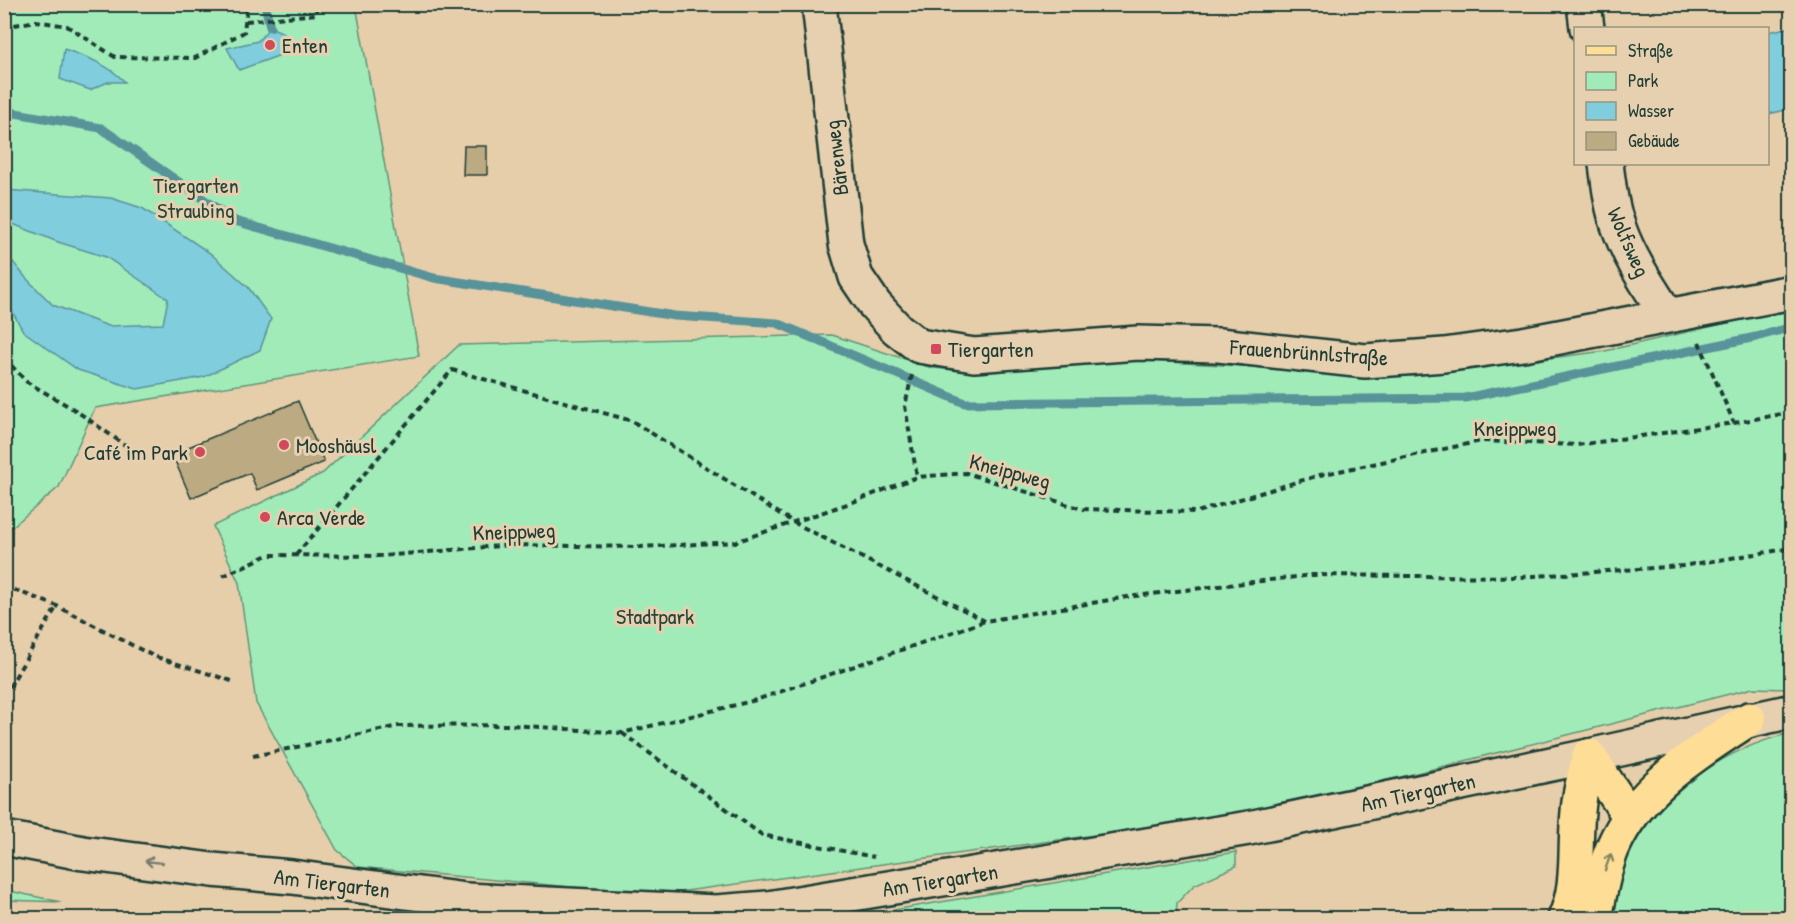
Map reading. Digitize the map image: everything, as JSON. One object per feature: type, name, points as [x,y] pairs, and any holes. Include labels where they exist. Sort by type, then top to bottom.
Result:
[{"type":"main road","points":[[1595,918],[1603,874],[1614,846],[1630,817],[1674,772],[1702,750],[1749,720]]},
{"type":"main road","points":[[1589,756],[1630,817]]},
{"type":"main road","points":[[1565,918],[1570,906],[1575,875],[1578,810],[1589,756]]},
{"type":"street","name":"Bärenweg","points":[[819,4],[846,244],[856,277],[875,304]]},
{"type":"street","points":[[1584,4],[1587,27]]},
{"type":"street","name":"Wolfsweg","points":[[1606,165],[1611,200],[1619,229],[1638,268],[1667,315]]},
{"type":"street","name":"Frauenbrünnlstraße","points":[[875,304],[897,329],[920,346],[974,355],[1149,344],[1219,345],[1365,361],[1444,355],[1523,344],[1791,292]]},
{"type":"street","name":"Am Tiergarten","points":[[4,838],[83,853],[466,900],[716,912],[768,908],[1249,828],[1791,711]]},
{"type":"path","points":[[4,11],[12,4]]},
{"type":"path","points":[[4,27],[36,21],[67,26],[115,57],[195,58],[244,32],[247,4]]},
{"type":"path","points":[[246,21],[317,14],[315,4]]},
{"type":"path","points":[[1698,339],[1734,423]]},
{"type":"path","points":[[4,358],[27,382],[75,410],[132,450]]},
{"type":"path","points":[[913,368],[905,406],[917,477]]},
{"type":"path","points":[[295,555],[452,370],[632,421],[793,522],[985,621]]},
{"type":"path","name":"Kneippweg","points":[[223,576],[268,555],[381,556],[511,545],[641,547],[735,542],[917,477],[966,473],[1082,509],[1197,512],[1320,475],[1482,441],[1577,445],[1734,423],[1791,412]]},
{"type":"path","points":[[253,756],[399,726],[511,725],[622,733],[756,700],[985,621],[1127,597],[1312,575],[1520,577],[1682,566],[1791,548]]},
{"type":"path","points":[[4,586],[57,606],[153,656],[235,682]]},
{"type":"path","points":[[4,696],[57,606]]},
{"type":"path","points":[[622,733],[762,835],[884,859]]},
{"type":"green space","name":"Tiergarten Straubing","points":[[5,5],[356,5],[419,356],[95,408],[59,487],[5,533]]},
{"type":"green space","name":"Stadtpark","points":[[1791,308],[1791,689],[1753,688],[1401,777],[1218,818],[657,895],[358,867],[337,850],[256,703],[239,583],[213,526],[323,473],[459,345],[832,335],[932,368],[986,372],[1134,360],[1412,376],[1605,351]]},
{"type":"green space","points":[[1791,733],[1791,918],[1611,918],[1623,865],[1636,840],[1671,797],[1715,764],[1739,751]]},
{"type":"green space","points":[[1236,852],[1236,866],[1194,885],[1177,903],[1176,918],[846,918]]},
{"type":"green space","points":[[5,890],[61,902],[5,900]]},
{"type":"water","points":[[270,27],[284,33],[286,53],[239,70],[227,48],[258,41]]},
{"type":"water","points":[[1791,27],[1791,109],[1769,114],[1769,32]]},
{"type":"water","points":[[64,49],[105,66],[125,82],[108,82],[90,90],[60,79]]},
{"type":"water","points":[[5,190],[111,198],[142,208],[210,253],[248,287],[271,319],[260,350],[204,377],[137,389],[78,370],[23,331],[5,298],[5,252],[26,278],[53,305],[108,326],[163,324],[168,299],[106,257],[58,242],[5,221]]},
{"type":"building","points":[[464,146],[487,146],[487,175],[463,175]]},
{"type":"building","points":[[298,401],[324,462],[257,490],[250,473],[191,498],[172,454]]},
{"type":"waterway","points":[[265,4],[270,27]]},
{"type":"waterway","points":[[4,111],[101,128],[235,221],[434,278],[675,316],[777,323],[965,403],[1465,398],[1756,337],[1792,327]]},
{"type":"place","name":"Enten","points":[[270,45]]},
{"type":"place","name":"Tiergarten","points":[[936,349]]},
{"type":"place","name":"Mooshäusl","points":[[284,445]]},
{"type":"place","name":"Café im Park","points":[[200,452]]},
{"type":"place","name":"Arca Verde","points":[[265,517]]}]
